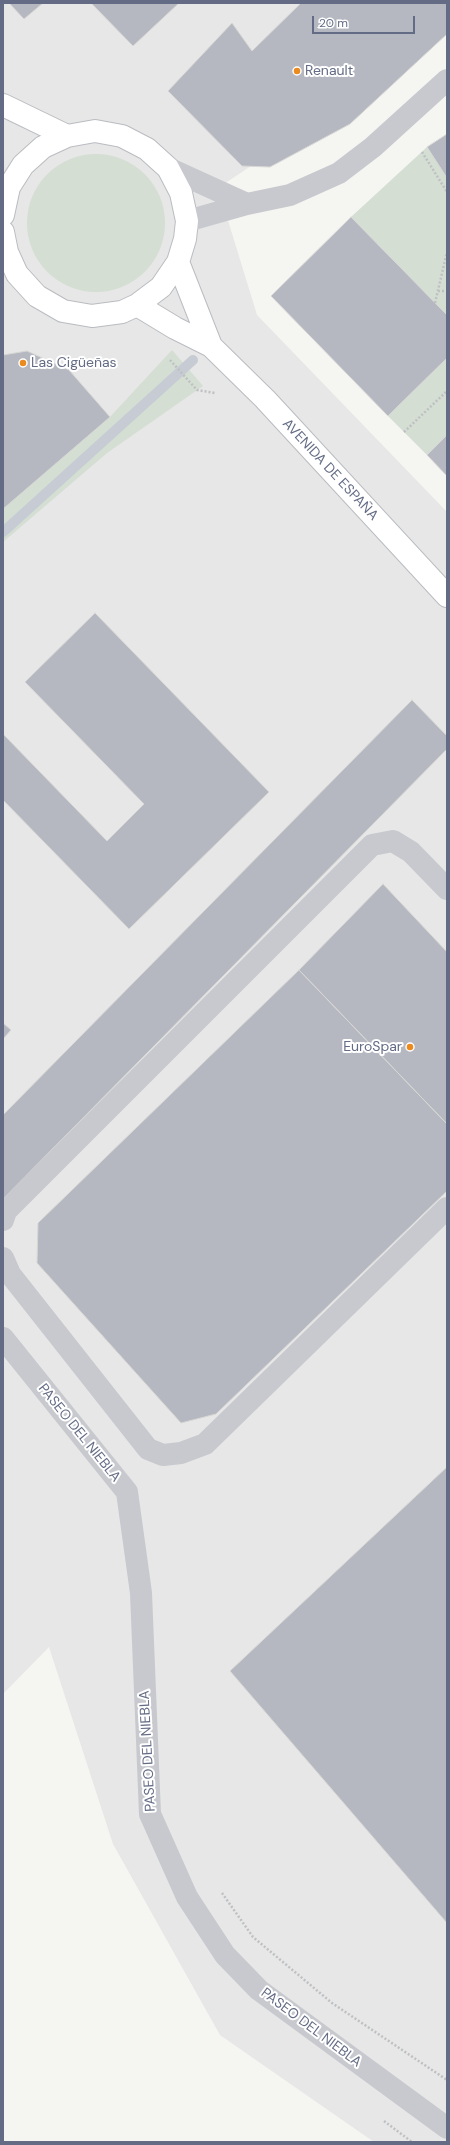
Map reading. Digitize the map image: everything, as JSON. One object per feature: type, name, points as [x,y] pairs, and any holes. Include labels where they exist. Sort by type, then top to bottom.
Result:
[{"type":"main road","points":[[3,105],[67,136]]},
{"type":"main road","points":[[3,215],[6,177],[23,165],[43,147],[67,136],[94,131],[122,136],[147,148],[168,168],[181,193],[187,221],[185,239],[178,262],[161,287],[137,305],[122,312],[92,316],[63,311],[37,296],[10,274],[3,232]]},
{"type":"main road","name":"AVENIDA DE ESPAÑA","points":[[178,262],[211,346]]},
{"type":"main road","name":"AVENIDA DE ESPAÑA","points":[[137,305],[175,328],[211,346],[265,400],[447,596]]},
{"type":"street","points":[[187,221],[247,204],[290,195],[339,173],[373,147],[447,80]]},
{"type":"street","points":[[168,168],[247,204]]},
{"type":"street","points":[[3,1220],[6,1211],[372,845],[393,841],[411,852],[447,889]]},
{"type":"street","points":[[3,1258],[10,1274],[148,1449],[163,1455],[182,1453],[205,1444],[447,1208]]},
{"type":"street","name":"PASEO DEL NIEBLA","points":[[3,1338],[127,1492],[141,1593],[150,1814],[187,1897],[225,1954],[259,1990],[447,2128]]},
{"type":"path","points":[[422,152],[447,192]]},
{"type":"path","points":[[435,303],[447,252]]},
{"type":"path","points":[[438,291],[447,291]]},
{"type":"path","points":[[168,358],[197,390]]},
{"type":"path","points":[[404,432],[447,391]]},
{"type":"path","points":[[221,1892],[253,1937],[332,2003],[447,2080]]},
{"type":"shaded area","points":[[3,3],[447,3],[447,35],[218,188],[257,315],[447,512],[447,2142],[374,2142],[220,2035],[113,1844],[49,1647],[3,1694]]},
{"type":"shaded area","points":[[427,147],[447,178],[447,315],[351,217]]},
{"type":"shaded area","points":[[89,154],[103,154],[129,162],[145,174],[157,190],[160,197],[164,210],[164,236],[160,249],[157,256],[145,272],[129,284],[122,287],[103,292],[89,292],[63,284],[47,272],[35,256],[32,249],[27,230],[27,216],[35,190],[47,174],[63,162],[70,159]]},
{"type":"shaded area","points":[[172,350],[203,386],[107,453],[3,542],[3,509],[110,417]]},
{"type":"shaded area","points":[[447,358],[447,435],[427,455],[388,416]]},
{"type":"building","points":[[9,3],[43,3],[24,19]]},
{"type":"building","points":[[91,3],[179,3],[133,46]]},
{"type":"building","name":"Renault","points":[[301,3],[447,3],[447,34],[350,124],[270,167],[242,166],[168,91],[232,23],[252,51]]},
{"type":"building","points":[[447,134],[447,178],[427,147]]},
{"type":"building","points":[[351,217],[447,315],[447,358],[388,416],[271,296]]},
{"type":"building","points":[[27,351],[69,370],[110,417],[3,509],[3,355]]},
{"type":"building","points":[[447,435],[447,476],[427,455]]},
{"type":"building","points":[[95,613],[269,792],[129,929],[3,800],[3,734],[107,841],[144,804],[25,682]]},
{"type":"building","points":[[412,700],[447,736],[447,749],[3,1199],[3,1115]]},
{"type":"building","name":"EuroSpar","points":[[383,884],[447,952],[447,1124],[299,970]]},
{"type":"building","points":[[299,970],[447,1124],[447,1191],[216,1414],[181,1423],[37,1263],[38,1223]]},
{"type":"building","points":[[3,1023],[11,1030],[3,1039]]},
{"type":"building","points":[[447,1467],[447,1923],[230,1671]]},
{"type":"waterway","points":[[3,532],[193,360]]},
{"type":"place","name":"Renault","points":[[297,71]]},
{"type":"place","name":"Las Cigüeñas","points":[[23,363]]},
{"type":"place","name":"EuroSpar","points":[[410,1047]]}]
